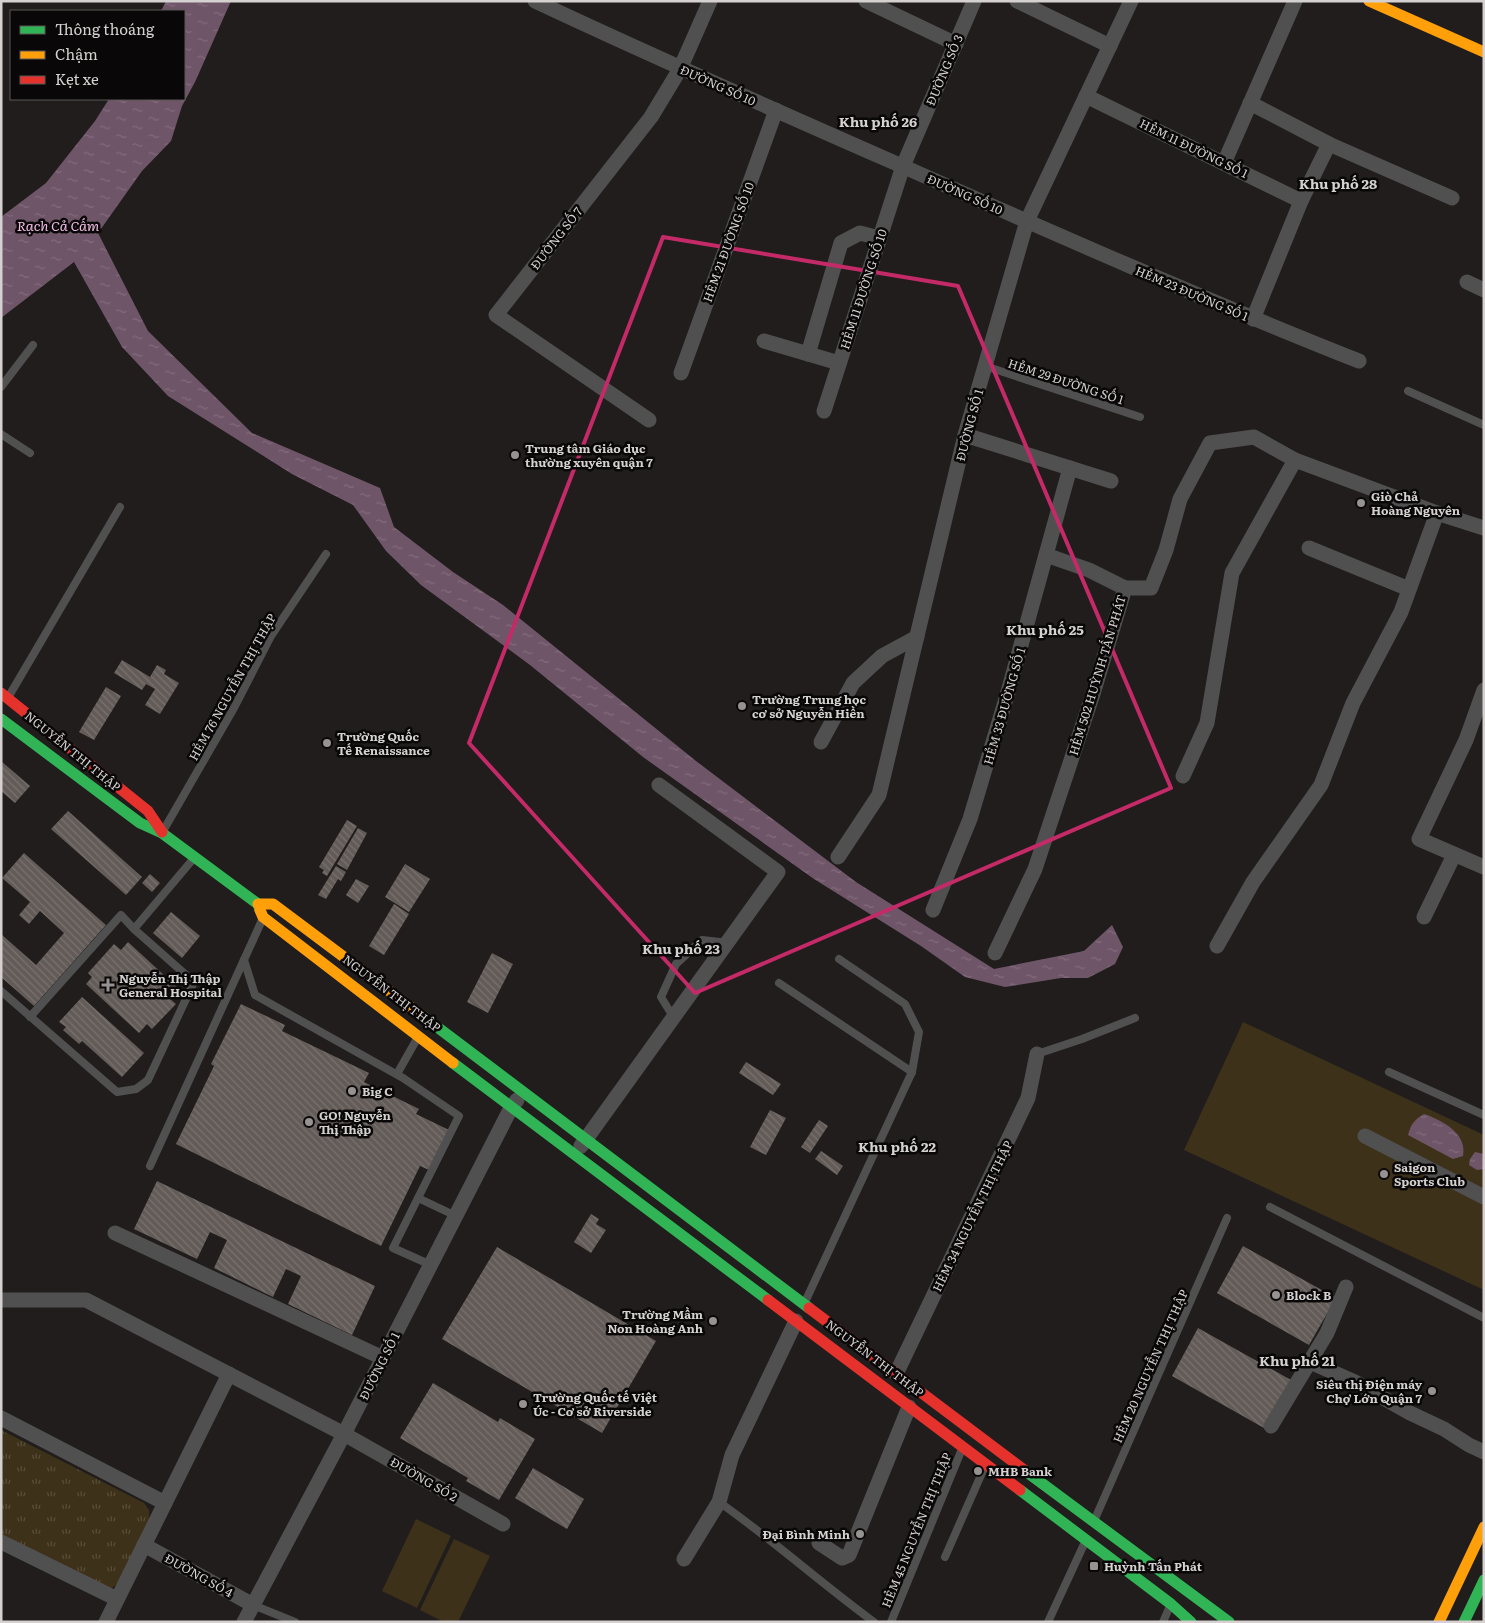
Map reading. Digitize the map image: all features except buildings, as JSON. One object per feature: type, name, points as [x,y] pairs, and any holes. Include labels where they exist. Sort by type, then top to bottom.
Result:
[{"type":"main road","points":[[1369,1],[1484,52]]},
{"type":"main road","name":"NGUYỄN THỊ THẬP","points":[[4,695],[148,811],[162,832]]},
{"type":"main road","name":"NGUYỄN THỊ THẬP","points":[[1,719],[140,823],[162,832],[258,904],[273,904],[1226,1621]]},
{"type":"main road","points":[[258,904],[263,917]]},
{"type":"main road","name":"NGUYỄN THỊ THẬP","points":[[263,917],[511,1108],[1086,1539],[1171,1604],[1191,1622]]},
{"type":"main road","points":[[1439,1622],[1480,1545],[1484,1527]]},
{"type":"main road","points":[[1464,1622],[1484,1580]]},
{"type":"street","name":"ĐƯỜNG SỐ 10","points":[[535,1],[562,7],[680,69],[1027,222]]},
{"type":"street","name":"ĐƯỜNG SỐ 7","points":[[649,420],[496,315],[650,117],[680,69],[710,1]]},
{"type":"street","points":[[866,1],[956,44]]},
{"type":"street","name":"ĐƯỜNG SỐ 3","points":[[903,166],[974,1]]},
{"type":"street","points":[[1017,1],[1110,46]]},
{"type":"street","name":"ĐƯỜNG SỐ 1","points":[[838,857],[879,795],[965,436],[1027,222],[1131,1]]},
{"type":"street","points":[[1224,163],[1295,1]]},
{"type":"street","name":"HẺM 11 ĐƯỜNG SỐ 1","points":[[1086,96],[1302,201]]},
{"type":"street","points":[[1250,103],[1329,144],[1452,198]]},
{"type":"street","name":"HẺM 21 ĐƯỜNG SỐ 10","points":[[680,373],[776,110]]},
{"type":"street","points":[[1253,319],[1302,201],[1329,144]]},
{"type":"street","name":"HẺM 11 ĐƯỜNG SỐ 10","points":[[824,411],[903,166]]},
{"type":"street","name":"HẺM 23 ĐƯỜNG SỐ 1","points":[[1027,222],[1253,319],[1359,360]]},
{"type":"street","points":[[808,354],[841,243],[860,233],[879,238]]},
{"type":"street","points":[[1467,282],[1484,290]]},
{"type":"street","points":[[764,341],[839,363]]},
{"type":"street","points":[[965,436],[1111,481]]},
{"type":"street","name":"HẺM 502 HUỲNH TẤN PHÁT","points":[[995,953],[1034,869],[1092,697],[1125,588],[1152,588],[1166,550],[1180,499],[1210,443],[1254,437],[1295,460],[1437,513],[1484,528]]},
{"type":"street","points":[[1184,776],[1207,723],[1232,573],[1295,460]]},
{"type":"street","name":"HẺM 33 ĐƯỜNG SỐ 1","points":[[932,910],[970,819],[1008,692],[1070,468]]},
{"type":"street","points":[[1217,946],[1253,882],[1321,785],[1353,703],[1401,612],[1437,513]]},
{"type":"street","points":[[1309,548],[1409,589]]},
{"type":"street","points":[[1046,555],[1089,570],[1125,588]]},
{"type":"street","points":[[821,742],[853,683],[882,656],[917,637]]},
{"type":"street","points":[[1484,690],[1466,740],[1419,839],[1484,867]]},
{"type":"street","points":[[574,1155],[778,872],[658,785]]},
{"type":"street","points":[[1424,917],[1454,855]]},
{"type":"street","name":"HẺM 34 NGUYỄN THỊ THẬP","points":[[896,1374],[1028,1098],[1037,1054]]},
{"type":"street","points":[[511,1108],[522,1092]]},
{"type":"street","name":"ĐƯỜNG SỐ 1","points":[[244,1622],[344,1434],[511,1108]]},
{"type":"street","points":[[1365,1136],[1484,1196]]},
{"type":"street","points":[[115,1233],[383,1358]]},
{"type":"street","points":[[1271,1426],[1327,1333],[1346,1287]]},
{"type":"street","name":"ĐƯỜNG SỐ 2","points":[[1,1300],[86,1300],[344,1434],[504,1524]]},
{"type":"street","points":[[684,1559],[719,1502],[732,1455],[796,1321]]},
{"type":"street","points":[[1310,1362],[1354,1382],[1410,1413],[1444,1428],[1468,1445],[1484,1452]]},
{"type":"street","points":[[106,1622],[229,1374]]},
{"type":"street","points":[[820,1544],[842,1558],[849,1555],[909,1407]]},
{"type":"street","points":[[1,1418],[165,1503]]},
{"type":"street","points":[[1,1542],[117,1599]]},
{"type":"street","name":"ĐƯỜNG SỐ 4","points":[[144,1545],[253,1605]]},
{"type":"lane","points":[[1,387],[33,345]]},
{"type":"lane","name":"HẺM 29 ĐƯỜNG SỐ 1","points":[[985,366],[1140,417]]},
{"type":"lane","points":[[1408,391],[1484,425]]},
{"type":"lane","points":[[1,434],[30,454]]},
{"type":"lane","points":[[4,695],[120,507]]},
{"type":"lane","name":"HẺM 76 NGUYỄN THỊ THẬP","points":[[162,832],[234,708],[272,636],[326,554]]},
{"type":"lane","points":[[134,929],[195,858]]},
{"type":"lane","points":[[1,992],[30,1017],[117,1092],[136,1089],[148,1080],[194,982],[134,929],[121,915],[30,1017]]},
{"type":"lane","points":[[150,1166],[263,917]]},
{"type":"lane","points":[[674,1018],[662,996],[676,964],[702,940],[728,943]]},
{"type":"lane","points":[[804,1304],[912,1072],[919,1032],[905,1004],[838,959]]},
{"type":"lane","points":[[244,960],[256,995],[397,1074],[459,1116],[393,1248],[430,1265]]},
{"type":"lane","points":[[779,983],[912,1072]]},
{"type":"lane","points":[[1037,1054],[1135,1018]]},
{"type":"lane","points":[[397,1074],[419,1037]]},
{"type":"lane","points":[[1389,1072],[1484,1115]]},
{"type":"lane","points":[[418,1198],[456,1216]]},
{"type":"lane","points":[[1270,1207],[1484,1318]]},
{"type":"lane","name":"HẺM 20 NGUYỄN THỊ THẬP","points":[[1093,1522],[1227,1218]]},
{"type":"lane","name":"HẺM 45 NGUYỄN THỊ THẬP","points":[[891,1622],[963,1447]]},
{"type":"lane","points":[[945,1557],[986,1465]]},
{"type":"lane","name":"HẺM 45 NGUYỄN THỊ THẬP","points":[[719,1502],[874,1622]]},
{"type":"lane","points":[[1048,1622],[1086,1539]]},
{"type":"lane","points":[[1163,1622],[1171,1604]]},
{"type":"lane","points":[[253,1605],[294,1622]]},
{"type":"highlighted area","points":[[663,237],[958,286],[1171,788],[695,993],[469,743]]},
{"type":"green space","points":[[1243,1022],[1484,1135],[1484,1290],[1184,1150]]},
{"type":"green space","points":[[1,1430],[144,1503],[149,1510],[149,1520],[118,1583],[112,1588],[105,1589],[1,1536]]},
{"type":"green space","points":[[416,1519],[451,1536],[417,1608],[382,1591]]},
{"type":"green space","points":[[454,1539],[490,1556],[458,1622],[444,1622],[420,1610]]},
{"type":"water","name":"Rạch Cả Cấm","points":[[166,1],[231,1],[195,82],[182,106],[171,141],[142,171],[98,233],[148,331],[252,433],[380,488],[394,527],[453,572],[503,605],[696,761],[856,882],[994,969],[1084,951],[1112,925],[1123,947],[1115,964],[1088,978],[1061,978],[1005,987],[965,977],[921,946],[814,879],[643,757],[530,665],[421,585],[386,551],[353,505],[292,474],[168,396],[122,347],[74,262],[1,318],[1,217],[46,183],[95,121],[108,100],[185,100],[185,10],[162,10]]},
{"type":"water","points":[[1424,1114],[1446,1124],[1457,1134],[1463,1148],[1463,1156],[1453,1159],[1408,1135],[1413,1123]]},
{"type":"water","points":[[1475,1152],[1484,1154],[1484,1169],[1477,1170],[1469,1165],[1470,1159]]},
{"type":"traffic: fast","points":[[1,719],[140,823],[162,833],[258,904],[260,910]]},
{"type":"traffic: fast","points":[[424,1017],[809,1308]]},
{"type":"traffic: fast","points":[[453,1063],[768,1300]]},
{"type":"traffic: fast","points":[[1024,1470],[1229,1622]]},
{"type":"traffic: fast","points":[[1020,1490],[1171,1604],[1191,1622]]},
{"type":"traffic: fast","points":[[1464,1622],[1484,1580]]},
{"type":"traffic: slow","points":[[1369,1],[1484,52]]},
{"type":"traffic: slow","points":[[258,904],[273,904],[424,1017]]},
{"type":"traffic: slow","points":[[260,910],[263,917],[453,1063]]},
{"type":"traffic: slow","points":[[1439,1622],[1484,1527]]},
{"type":"traffic: jam","points":[[1,693],[148,811],[162,832]]},
{"type":"traffic: jam","points":[[768,1300],[1020,1490]]},
{"type":"traffic: jam","points":[[809,1308],[1024,1470]]},
{"type":"place","name":"Trung tâm Giáo dục thường xuyên quận 7","points":[[515,455]]},
{"type":"place","name":"Giò Chả Hoàng Nguyên","points":[[1361,503]]},
{"type":"place","name":"Trường Trung học cơ sở Nguyễn Hiền","points":[[742,706]]},
{"type":"place","name":"Trường Quốc Tế Renaissance","points":[[327,743]]},
{"type":"place","name":"Nguyễn Thị Thập General Hospital","points":[[108,985]]},
{"type":"place","name":"Big C","points":[[352,1091]]},
{"type":"place","name":"GO! Nguyễn Thị Thập","points":[[309,1122]]},
{"type":"place","name":"Saigon Sports Club","points":[[1384,1174]]},
{"type":"place","name":"Block B","points":[[1276,1295]]},
{"type":"place","name":"Trường Mầm Non Hoàng Anh","points":[[713,1321]]},
{"type":"place","name":"Siêu thị Điện máy Chợ Lớn Quận 7","points":[[1432,1391]]},
{"type":"place","name":"Trường Quốc tế Việt Úc - Cơ sở Riverside","points":[[523,1404]]},
{"type":"place","name":"MHB Bank","points":[[978,1471]]},
{"type":"place","name":"Đại Bình Minh","points":[[860,1534]]},
{"type":"place","name":"Huỳnh Tấn Phát","points":[[1094,1566]]},
{"type":"district","name":"Khu phố 26","points":[[878,121]]},
{"type":"district","name":"Khu phố 28","points":[[1338,183]]},
{"type":"district","name":"Khu phố 25","points":[[1045,629]]},
{"type":"district","name":"Khu phố 23","points":[[681,948]]},
{"type":"district","name":"Khu phố 22","points":[[897,1146]]},
{"type":"district","name":"Khu phố 21","points":[[1297,1360]]}]
